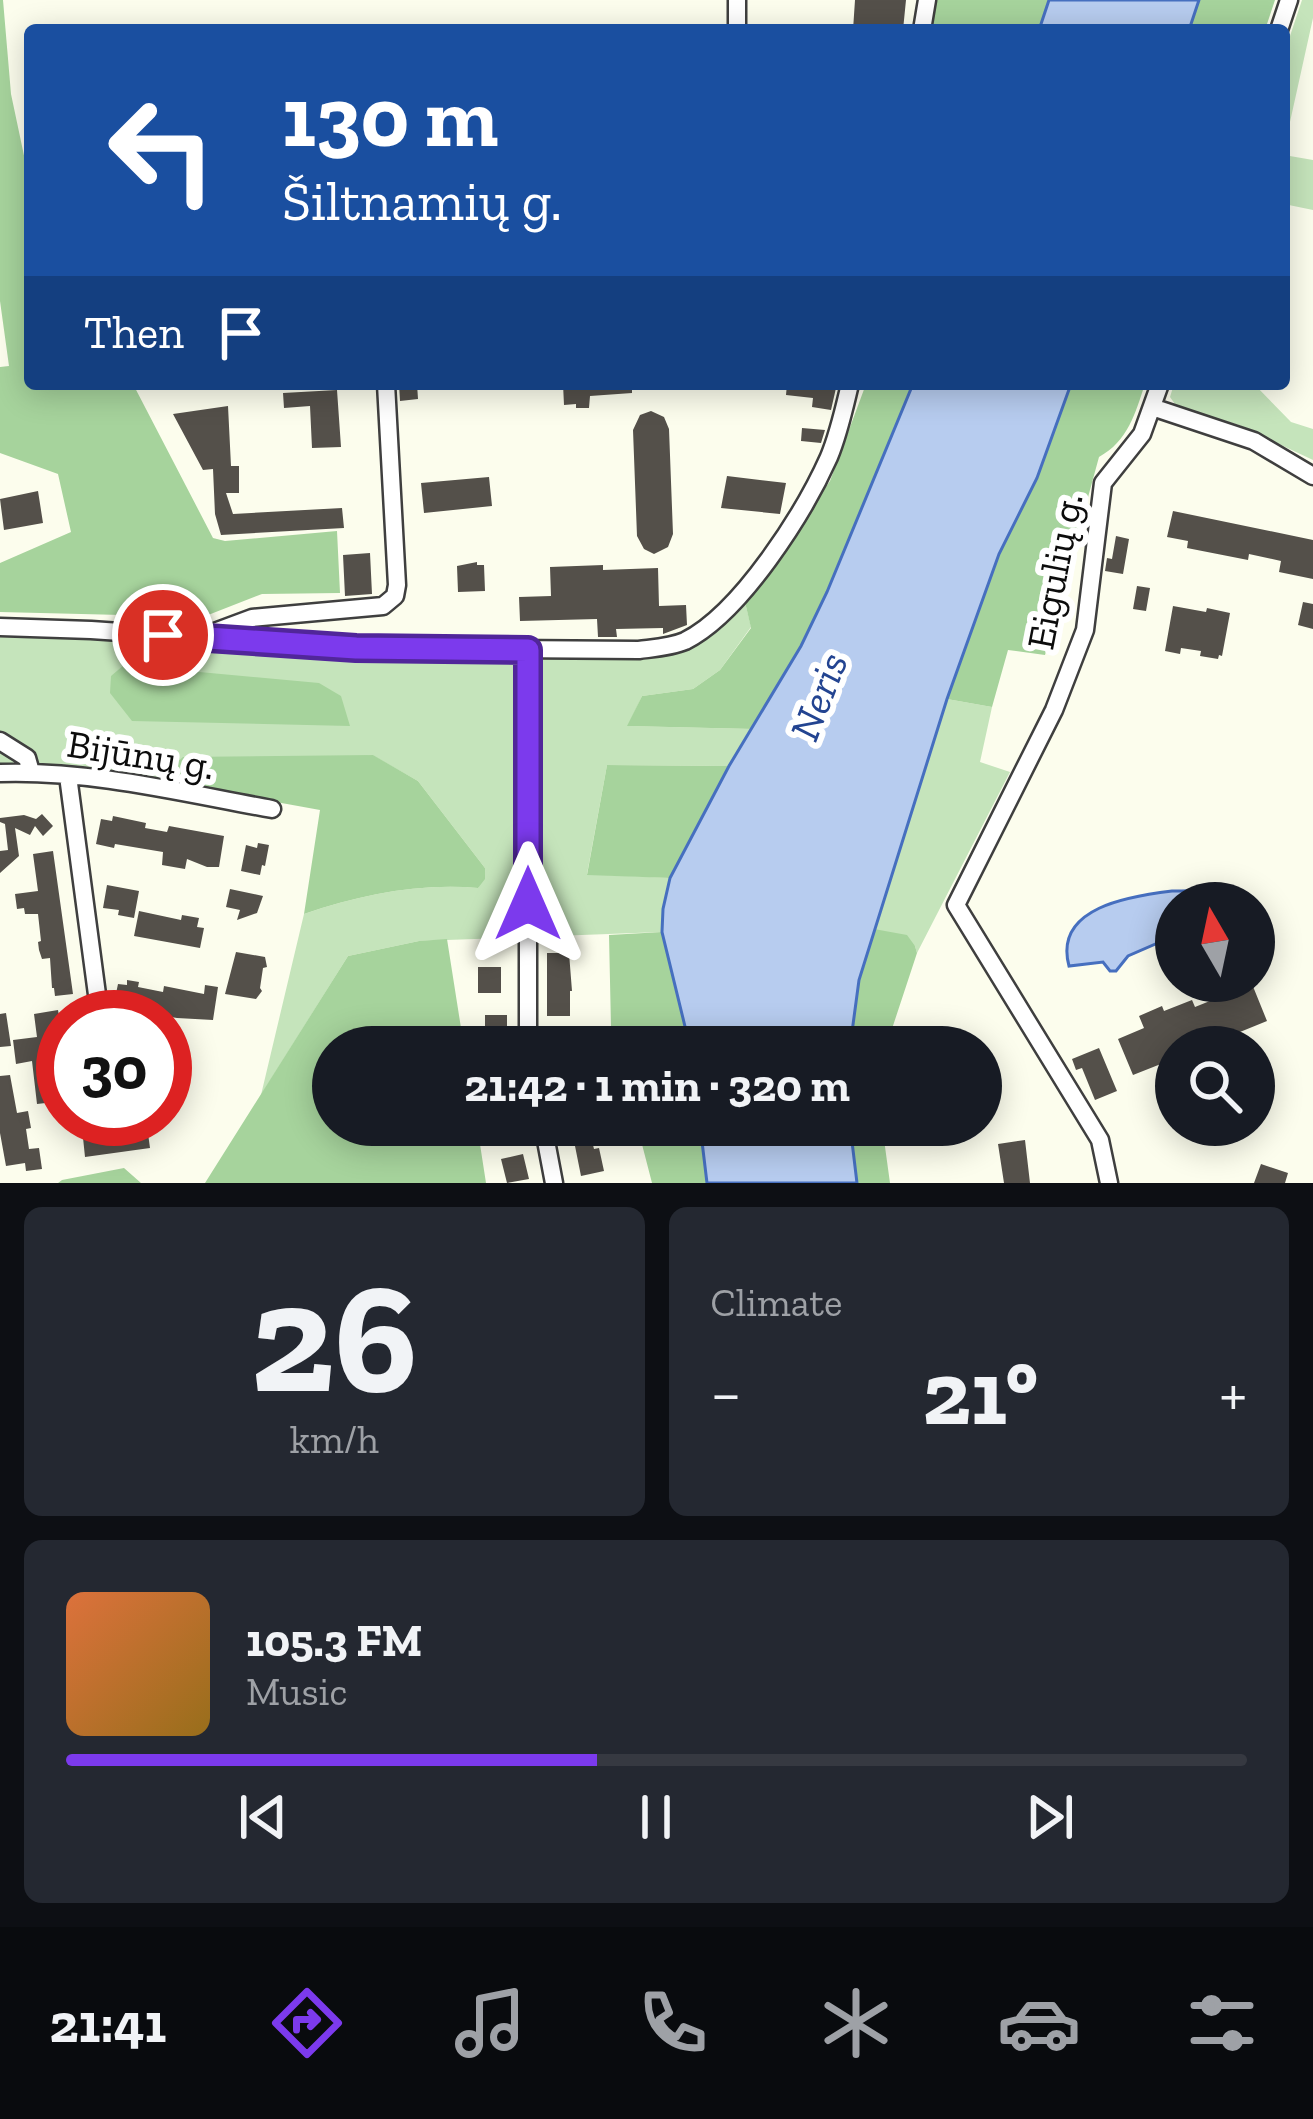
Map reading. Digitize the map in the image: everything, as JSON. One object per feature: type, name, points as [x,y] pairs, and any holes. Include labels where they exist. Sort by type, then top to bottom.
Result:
[{"type":"street","points":[[202,637],[242,620],[383,606],[395,596],[386,390]]},
{"type":"street","points":[[0,627],[356,648],[528,650],[657,648],[682,643],[747,587],[816,484],[849,390]]},
{"type":"street","name":"Eigulių g.","points":[[1109,1183],[1100,1140],[956,905],[1054,710],[1084,630],[1102,483],[1142,434],[1158,390]]},
{"type":"street","points":[[1152,407],[1254,441],[1313,476]]},
{"type":"street","points":[[528,650],[528,1026]]},
{"type":"street","points":[[0,741],[27,758],[31,772]]},
{"type":"street","name":"Bijūnų g.","points":[[0,772],[133,784],[272,808]]},
{"type":"street","points":[[68,776],[96,990]]},
{"type":"street","points":[[547,1146],[554,1183]]},
{"type":"green space","points":[[3,0],[11,94],[24,156],[24,390],[136,390],[213,538],[225,541],[337,531],[340,593],[262,594],[203,617],[0,612],[0,563],[71,532],[58,474],[0,453],[0,367],[9,366],[0,301]]},
{"type":"green space","points":[[934,0],[1049,0],[1041,24],[932,24]]},
{"type":"green space","points":[[1199,0],[1275,0],[1267,24],[1191,24]]},
{"type":"green space","points":[[1302,0],[1313,0],[1290,122],[1290,36]]},
{"type":"green space","points":[[1290,156],[1313,160],[1313,210],[1290,205]]},
{"type":"green space","points":[[864,390],[911,390],[827,592],[753,729],[627,726],[642,696],[693,689],[720,670],[751,628],[745,602],[830,481]]},
{"type":"green space","points":[[1069,390],[1143,390],[1124,435],[1099,457],[1045,655],[1008,650],[992,707],[947,699],[999,554],[1037,478]]},
{"type":"green space","points":[[1172,390],[1260,390],[1291,422],[1313,429],[1313,460],[1239,425],[1177,407],[1170,397]]},
{"type":"green space","points":[[745,602],[751,627],[720,670],[693,689],[642,696],[628,726],[753,729],[729,766],[607,765],[587,874],[670,878],[662,932],[419,941],[348,956],[261,1095],[304,914],[389,892],[478,888],[485,868],[418,781],[372,755],[171,783],[0,767],[0,635],[350,654],[641,654],[729,617]]},
{"type":"green space","points":[[124,665],[319,683],[341,696],[350,726],[132,721],[110,693],[111,676]]},
{"type":"green space","points":[[947,699],[992,707],[980,762],[1010,772],[917,953],[915,946],[874,929]]},
{"type":"green space","points":[[373,755],[418,781],[485,868],[485,879],[478,888],[390,892],[304,914],[320,810],[171,783],[173,766],[183,757]]},
{"type":"green space","points":[[607,765],[729,766],[670,878],[587,875]]},
{"type":"green space","points":[[874,929],[907,935],[917,953],[893,1026],[853,1026],[859,980]]},
{"type":"green space","points":[[662,932],[685,1026],[611,1026],[609,935]]},
{"type":"green space","points":[[447,939],[461,1026],[312,1026],[312,1146],[480,1146],[486,1183],[205,1183],[348,956]]},
{"type":"green space","points":[[642,1146],[703,1146],[707,1183],[652,1183]]},
{"type":"green space","points":[[853,1146],[885,1146],[890,1183],[857,1183]]},
{"type":"green space","points":[[124,1168],[141,1183],[58,1183],[62,1180]]},
{"type":"water","points":[[1049,0],[1199,0],[1191,24],[1041,24]]},
{"type":"water","name":"Neris","points":[[911,390],[1069,390],[1037,478],[999,554],[947,699],[859,980],[853,1026],[685,1026],[662,932],[670,878],[729,766],[801,646]]},
{"type":"water","points":[[1155,894],[1155,944],[1128,956],[1116,971],[1103,962],[1069,966],[1067,946],[1084,918],[1099,908]]},
{"type":"water","points":[[703,1146],[853,1146],[857,1183],[707,1183]]},
{"type":"building","points":[[855,0],[906,0],[904,24],[853,24]]},
{"type":"building","points":[[337,390],[341,447],[312,448],[310,406],[284,408],[283,393]]},
{"type":"building","points":[[399,390],[417,390],[418,399],[400,401]]},
{"type":"building","points":[[563,390],[632,390],[590,396],[589,408],[564,405]]},
{"type":"building","points":[[786,390],[836,390],[831,410],[812,407],[813,398],[786,395]]},
{"type":"building","points":[[228,406],[231,466],[239,466],[239,493],[226,493],[233,514],[342,508],[344,528],[221,535],[213,469],[203,470],[173,414]]},
{"type":"building","points":[[651,411],[664,417],[669,429],[673,534],[668,547],[654,554],[644,549],[637,536],[633,430],[640,415]]},
{"type":"building","points":[[802,428],[825,430],[821,443],[801,441]]},
{"type":"building","points":[[727,476],[786,483],[780,514],[721,508]]},
{"type":"building","points":[[489,477],[492,506],[424,513],[421,483]]},
{"type":"building","points":[[38,491],[43,523],[4,530],[0,499]]},
{"type":"building","points":[[1173,511],[1313,540],[1313,579],[1279,572],[1281,561],[1187,548],[1188,541],[1167,537]]},
{"type":"building","points":[[1116,536],[1129,539],[1123,574],[1105,571]]},
{"type":"building","points":[[370,553],[372,594],[345,596],[343,555]]},
{"type":"building","points":[[484,565],[485,591],[458,592],[457,566]]},
{"type":"building","points":[[603,565],[603,570],[658,568],[659,606],[686,605],[687,625],[663,634],[663,628],[616,629],[617,637],[598,637],[597,619],[520,621],[519,597],[551,596],[550,567]]},
{"type":"building","points":[[1137,586],[1150,588],[1146,611],[1133,609]]},
{"type":"building","points":[[1303,602],[1313,604],[1313,629],[1298,625]]},
{"type":"building","points":[[1173,606],[1230,613],[1222,656],[1200,656],[1201,651],[1181,648],[1180,654],[1165,651]]},
{"type":"building","points":[[42,814],[53,826],[43,836],[35,826],[30,835],[15,828],[19,856],[0,873],[0,851],[8,850],[0,818],[24,815],[36,819]]},
{"type":"building","points":[[113,816],[167,832],[169,826],[224,836],[219,867],[187,859],[185,869],[162,865],[163,852],[96,844],[101,819],[112,821]]},
{"type":"building","points":[[258,843],[269,845],[260,875],[241,871],[246,845],[257,848]]},
{"type":"building","points":[[53,851],[72,990],[52,988],[50,958],[42,959],[39,950],[38,914],[17,909],[15,894],[38,891],[33,854]]},
{"type":"building","points":[[107,885],[139,891],[134,918],[103,908]]},
{"type":"building","points":[[230,889],[263,896],[257,913],[237,920],[240,910],[226,907]]},
{"type":"building","points":[[139,911],[181,920],[182,915],[199,918],[197,927],[204,928],[200,948],[134,936]]},
{"type":"building","points":[[236,952],[265,957],[262,991],[256,999],[225,994]]},
{"type":"building","points":[[547,953],[569,953],[570,1016],[547,1016]]},
{"type":"building","points":[[478,967],[501,967],[501,993],[478,993]]},
{"type":"building","points":[[127,980],[139,982],[138,987],[153,990],[117,990],[118,984],[127,985]]},
{"type":"building","points":[[205,985],[218,987],[213,1020],[192,1019],[192,992],[204,994]]},
{"type":"building","points":[[1187,1002],[1195,1007],[1207,1002],[1259,1002],[1267,1021],[1255,1026],[1155,1026],[1155,1066],[1133,1075],[1118,1039],[1144,1028],[1139,1016],[1162,1006],[1164,1011]]},
{"type":"building","points":[[6,1013],[11,1046],[0,1047],[0,1014]]},
{"type":"building","points":[[485,1015],[507,1015],[507,1026],[485,1026]]},
{"type":"building","points":[[36,1037],[36,1095],[32,1061],[16,1064],[13,1040]]},
{"type":"building","points":[[1099,1048],[1117,1091],[1095,1100],[1082,1068],[1076,1070],[1072,1059]]},
{"type":"building","points":[[10,1075],[17,1113],[28,1111],[29,1149],[39,1148],[42,1169],[26,1171],[25,1163],[6,1166],[0,1133],[0,1076]]},
{"type":"building","points":[[1025,1140],[1030,1183],[1004,1183],[998,1146]]},
{"type":"building","points":[[84,1146],[150,1146],[150,1148],[85,1157]]},
{"type":"building","points":[[575,1146],[599,1148],[604,1171],[581,1176]]},
{"type":"building","points":[[523,1154],[529,1179],[507,1183],[501,1159]]},
{"type":"building","points":[[1261,1164],[1288,1173],[1285,1183],[1254,1183]]},
{"type":"route","points":[[163,635],[356,648],[528,650],[528,904]]}]
